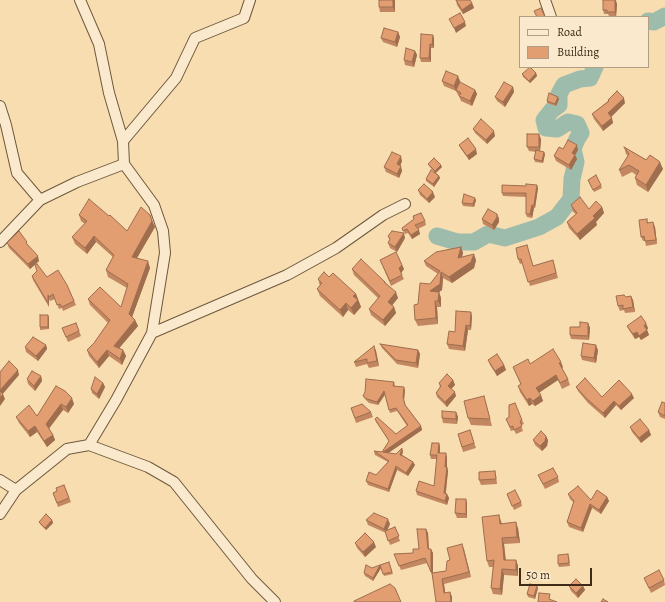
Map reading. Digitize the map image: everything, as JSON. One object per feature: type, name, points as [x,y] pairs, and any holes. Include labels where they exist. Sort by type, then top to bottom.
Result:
[{"type":"street","points":[[80,0],[98,44],[109,93],[123,141],[124,164],[154,205],[163,231],[165,253],[152,333],[116,400],[89,445]]},
{"type":"street","points":[[123,141],[176,78],[195,38],[244,18],[250,0]]},
{"type":"street","points":[[545,0],[551,16]]},
{"type":"street","points":[[0,106],[17,174],[40,200]]},
{"type":"street","points":[[0,242],[40,200],[77,182],[124,164]]},
{"type":"street","points":[[152,333],[287,275],[336,248],[383,215],[405,204]]},
{"type":"street","points":[[0,514],[16,490],[67,449],[89,445],[148,467],[174,482],[252,579],[275,602]]},
{"type":"street","points":[[0,480],[16,490]]},
{"type":"building","points":[[379,0],[393,0],[393,7],[379,7]]},
{"type":"building","points":[[456,0],[470,0],[472,3],[462,10]]},
{"type":"building","points":[[603,0],[615,0],[615,12],[607,12],[607,10],[603,10]]},
{"type":"building","points":[[541,8],[545,16],[536,16],[534,11]]},
{"type":"building","points":[[460,13],[465,22],[454,28],[449,19]]},
{"type":"building","points":[[384,28],[398,32],[395,42],[381,38]]},
{"type":"building","points":[[421,34],[433,35],[432,45],[430,44],[429,58],[420,58]]},
{"type":"building","points":[[406,48],[415,51],[412,62],[404,60]]},
{"type":"building","points":[[529,68],[531,68],[536,73],[529,81],[522,74]]},
{"type":"building","points":[[446,71],[458,76],[454,86],[442,81]]},
{"type":"building","points":[[460,82],[475,90],[470,101],[459,96],[461,93],[456,90]]},
{"type":"building","points":[[504,82],[513,87],[503,102],[495,97]]},
{"type":"building","points":[[617,91],[624,98],[608,113],[612,118],[602,126],[592,114],[609,101],[608,100]]},
{"type":"building","points":[[549,93],[558,97],[555,104],[547,101]]},
{"type":"building","points":[[481,119],[494,131],[486,140],[473,129]]},
{"type":"building","points":[[527,134],[539,134],[539,147],[527,147]]},
{"type":"building","points":[[468,138],[476,149],[467,156],[459,145]]},
{"type":"building","points":[[568,140],[577,145],[572,153],[575,155],[569,165],[554,156],[559,147],[563,149]]},
{"type":"building","points":[[624,147],[646,160],[650,155],[660,162],[646,185],[635,178],[639,171],[629,165],[619,170],[629,154]]},
{"type":"building","points":[[536,150],[544,152],[542,161],[534,159]]},
{"type":"building","points":[[392,152],[401,156],[397,164],[401,166],[397,174],[384,167]]},
{"type":"building","points":[[434,158],[441,165],[435,171],[428,164]]},
{"type":"building","points":[[431,170],[439,176],[433,184],[426,179]]},
{"type":"building","points":[[596,175],[601,185],[593,190],[588,180]]},
{"type":"building","points":[[424,184],[433,192],[427,199],[418,190]]},
{"type":"building","points":[[526,184],[537,185],[534,205],[532,205],[530,214],[526,214],[526,193],[502,193],[502,185],[526,186]]},
{"type":"building","points":[[464,194],[475,198],[473,204],[462,203]]},
{"type":"building","points":[[580,197],[589,209],[596,201],[602,207],[593,216],[595,218],[577,234],[567,222],[577,213],[571,205]]},
{"type":"building","points":[[89,199],[109,216],[110,215],[127,231],[141,207],[150,215],[152,221],[132,257],[148,261],[129,314],[135,320],[114,346],[123,350],[120,359],[107,350],[97,362],[87,350],[94,343],[110,320],[88,299],[100,287],[121,307],[128,284],[106,270],[114,255],[94,236],[85,248],[72,237],[87,221],[79,215]]},
{"type":"building","points":[[488,209],[497,214],[497,217],[492,225],[482,219]]},
{"type":"building","points":[[421,213],[425,221],[415,225],[419,230],[411,235],[407,229],[403,231],[402,228],[414,219],[413,216]]},
{"type":"building","points":[[647,219],[647,223],[653,222],[656,240],[645,241],[644,236],[641,237],[639,220]]},
{"type":"building","points":[[19,231],[27,242],[26,243],[38,256],[28,264],[7,243]]},
{"type":"building","points":[[392,231],[404,233],[395,247],[388,243],[390,239],[388,236]]},
{"type":"building","points":[[527,245],[533,266],[553,260],[556,273],[528,282],[521,259],[518,259],[516,248]]},
{"type":"building","points":[[461,247],[458,258],[474,254],[471,262],[449,277],[441,272],[440,284],[430,291],[439,292],[438,301],[435,301],[436,318],[415,320],[414,305],[418,304],[420,283],[430,284],[440,271],[424,261],[436,252]]},
{"type":"building","points":[[396,252],[402,265],[399,268],[402,275],[390,281],[380,260]]},
{"type":"building","points":[[361,259],[396,292],[388,302],[394,307],[383,320],[369,309],[380,296],[352,269]]},
{"type":"building","points":[[37,264],[47,277],[58,270],[74,301],[62,307],[60,304],[57,305],[53,294],[49,297],[48,295],[48,303],[32,276],[37,271],[35,265]]},
{"type":"building","points":[[324,272],[329,277],[333,273],[356,294],[353,296],[358,300],[351,308],[346,303],[340,310],[317,289],[322,283],[318,279]]},
{"type":"building","points":[[624,295],[626,297],[631,296],[633,307],[623,309],[623,305],[618,306],[616,296]]},
{"type":"building","points":[[456,311],[471,312],[470,326],[466,325],[463,346],[447,344],[449,331],[455,332]]},
{"type":"building","points":[[40,315],[48,315],[48,327],[40,327]]},
{"type":"building","points":[[641,316],[646,323],[644,326],[647,330],[639,336],[637,332],[633,334],[627,326]]},
{"type":"building","points":[[580,322],[588,323],[588,336],[570,335],[570,327],[580,327]]},
{"type":"building","points":[[76,323],[79,331],[66,337],[62,328]]},
{"type":"building","points":[[33,337],[46,345],[36,356],[25,347]]},
{"type":"building","points":[[583,343],[596,345],[594,358],[581,356]]},
{"type":"building","points":[[380,344],[418,350],[416,363],[396,360]]},
{"type":"building","points":[[374,346],[377,361],[367,363],[367,359],[354,362]]},
{"type":"building","points":[[553,349],[561,362],[559,363],[568,379],[560,383],[556,375],[536,388],[541,395],[533,401],[530,398],[527,400],[518,386],[521,384],[513,367],[528,359],[530,364]]},
{"type":"building","points":[[497,354],[504,365],[495,371],[488,360]]},
{"type":"building","points":[[9,361],[18,370],[0,390],[0,372]]},
{"type":"building","points":[[32,371],[41,376],[34,386],[27,379]]},
{"type":"building","points":[[447,374],[453,380],[448,386],[455,392],[445,402],[436,393],[441,386],[439,383]]},
{"type":"building","points":[[95,377],[103,383],[97,394],[91,389]]},
{"type":"building","points":[[585,378],[602,397],[619,380],[632,394],[619,406],[614,401],[603,413],[576,387]]},
{"type":"building","points":[[366,379],[394,382],[393,386],[404,387],[403,397],[405,405],[421,426],[383,452],[396,454],[402,448],[400,455],[413,462],[406,473],[396,466],[388,489],[366,481],[369,472],[376,475],[389,461],[374,451],[382,452],[389,441],[375,419],[377,417],[396,434],[408,425],[396,408],[389,410],[384,391],[377,402],[363,396],[365,392]]},
{"type":"building","points":[[56,386],[65,391],[72,398],[66,407],[61,404],[46,424],[53,435],[44,441],[35,426],[28,431],[16,417],[29,405],[37,416]]},
{"type":"building","points":[[0,391],[3,394],[0,398]]},
{"type":"building","points":[[484,396],[490,419],[468,418],[464,401]]},
{"type":"building","points":[[662,402],[665,403],[665,416],[658,412]]},
{"type":"building","points":[[515,403],[522,420],[520,421],[522,426],[514,430],[513,426],[510,427],[506,419],[509,417],[509,405]]},
{"type":"building","points":[[362,404],[371,412],[355,418],[351,408]]},
{"type":"building","points":[[442,411],[456,412],[456,419],[442,418]]},
{"type":"building","points":[[640,419],[649,430],[639,438],[630,427]]},
{"type":"building","points":[[470,430],[474,443],[462,447],[458,434]]},
{"type":"building","points":[[541,431],[546,436],[545,441],[540,446],[533,440]]},
{"type":"building","points":[[432,443],[439,443],[438,453],[446,453],[445,467],[447,467],[444,493],[447,494],[445,501],[416,491],[419,481],[434,486],[437,455],[430,455]]},
{"type":"building","points":[[553,468],[558,477],[543,484],[538,475]]},
{"type":"building","points":[[495,471],[496,479],[479,480],[479,472]]},
{"type":"building","points":[[64,485],[69,498],[57,503],[53,493],[57,491],[56,488]]},
{"type":"building","points":[[578,486],[591,500],[597,490],[607,497],[599,510],[590,504],[581,528],[567,522],[574,501],[568,494]]},
{"type":"building","points":[[515,490],[521,502],[512,506],[507,494]]},
{"type":"building","points":[[456,499],[466,499],[466,514],[455,513]]},
{"type":"building","points":[[374,513],[388,519],[384,529],[366,520]]},
{"type":"building","points":[[46,514],[52,520],[45,528],[39,522]]},
{"type":"building","points":[[499,515],[500,524],[516,522],[517,537],[502,538],[504,560],[516,560],[516,570],[502,569],[500,589],[491,588],[494,560],[487,561],[482,517]]},
{"type":"building","points":[[395,527],[399,536],[388,541],[385,531]]},
{"type":"building","points":[[417,529],[426,529],[428,549],[431,549],[431,572],[425,558],[399,566],[394,554],[413,553],[413,549],[419,549]]},
{"type":"building","points":[[365,533],[374,542],[363,552],[355,543]]},
{"type":"building","points":[[462,544],[469,572],[442,579],[444,593],[450,592],[451,602],[436,602],[432,573],[446,571],[447,561],[450,560],[447,548]]},
{"type":"building","points":[[568,554],[569,563],[558,564],[558,555]]},
{"type":"building","points":[[389,562],[392,572],[383,574],[380,565]]},
{"type":"building","points":[[366,565],[372,568],[380,565],[373,578],[364,573]]},
{"type":"building","points":[[659,570],[664,580],[649,588],[644,578]]},
{"type":"building","points":[[576,579],[583,586],[576,593],[569,586]]},
{"type":"building","points":[[390,584],[395,588],[401,602],[354,602],[354,601]]},
{"type":"building","points":[[530,584],[537,586],[534,596],[527,594]]},
{"type":"building","points":[[539,593],[550,594],[549,599],[557,602],[538,602]]},
{"type":"building","points":[[603,599],[608,602],[601,602]]},
{"type":"waterway","points":[[649,21],[654,22],[665,16]]},
{"type":"waterway","points":[[437,236],[457,242],[474,242],[488,234],[505,238],[539,227],[557,217],[571,199],[572,179],[576,162],[573,149],[581,133],[577,124],[568,122],[557,129],[546,128],[544,120],[552,110],[559,105],[559,94],[564,85],[580,79],[590,78],[595,68]]}]
